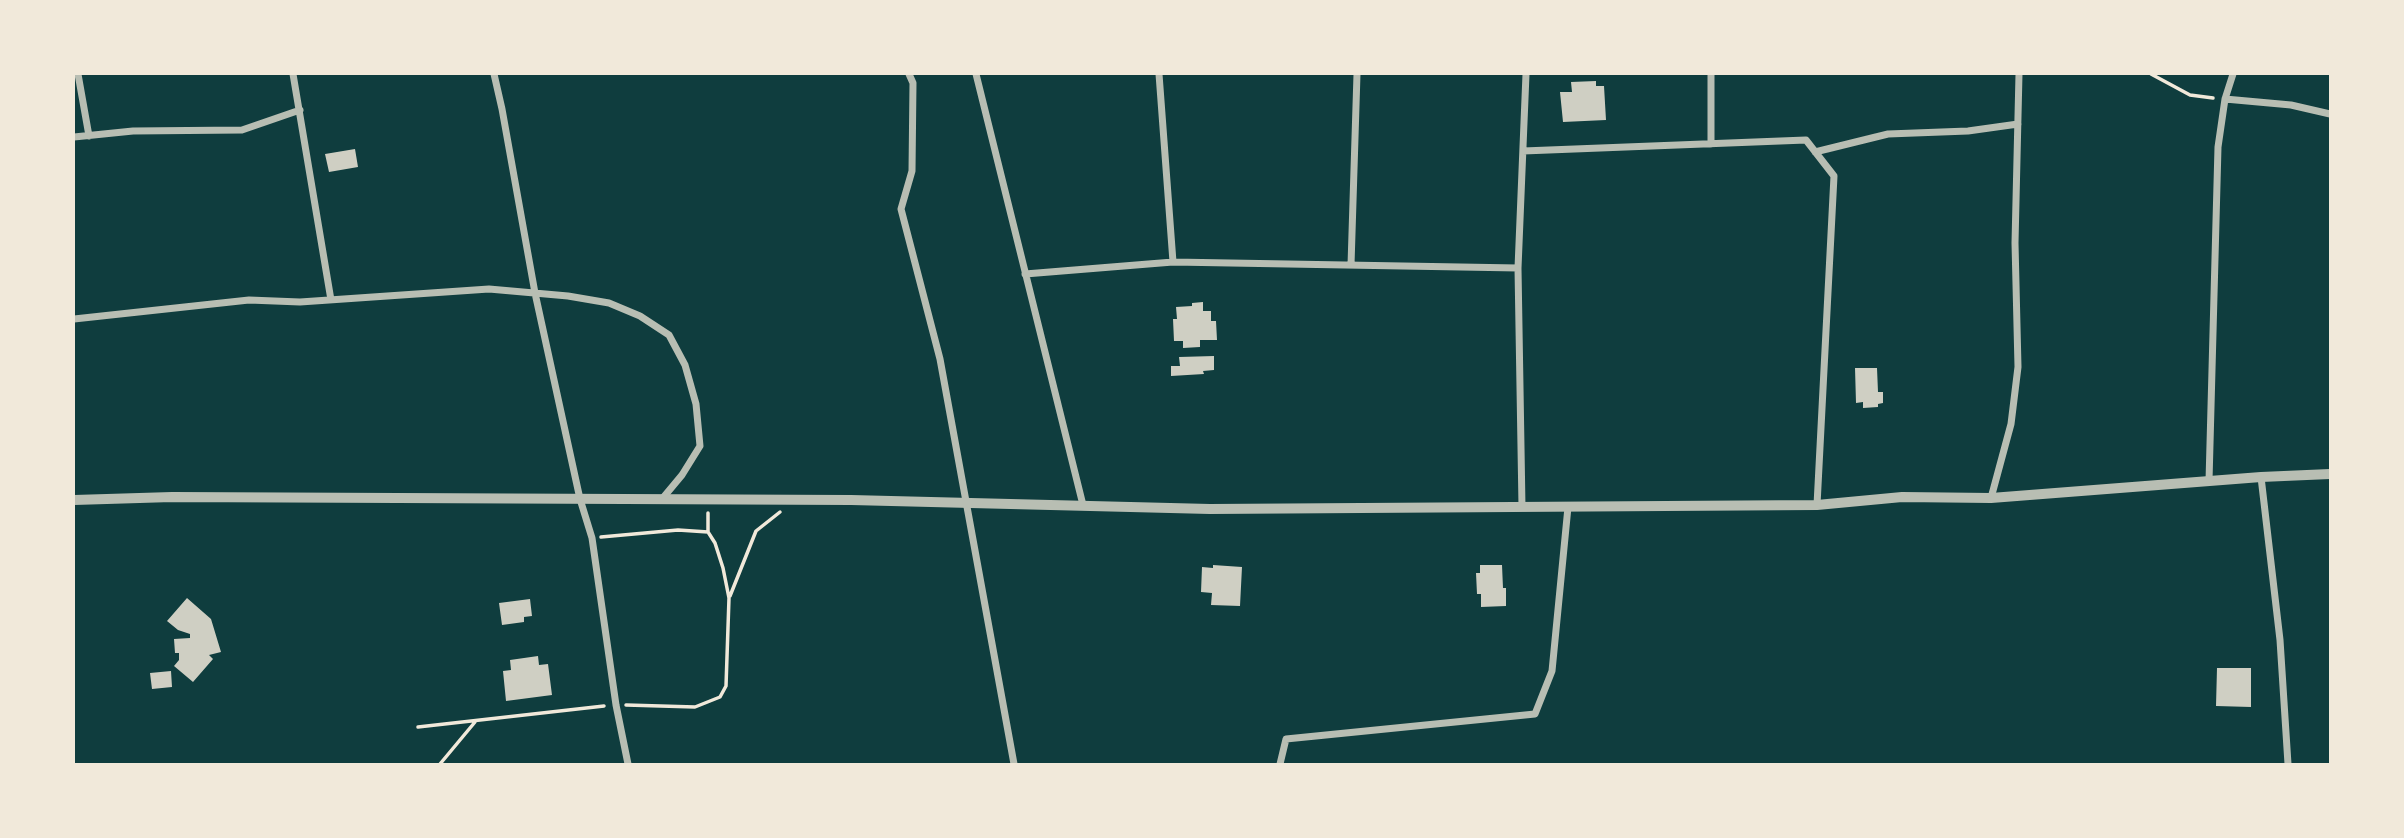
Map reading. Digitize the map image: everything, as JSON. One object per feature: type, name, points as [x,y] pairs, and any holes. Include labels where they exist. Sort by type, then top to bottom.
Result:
[{"type":"street","points":[[78,74],[89,135]]},
{"type":"street","points":[[293,74],[331,300]]},
{"type":"street","points":[[494,74],[535,293],[580,499],[592,538],[616,705],[628,765]]},
{"type":"street","points":[[909,74],[913,83],[912,170],[901,209],[940,359],[1014,765]]},
{"type":"street","points":[[975,74],[1083,505]]},
{"type":"street","points":[[1159,74],[1173,262]]},
{"type":"street","points":[[1351,265],[1357,74]]},
{"type":"street","points":[[1522,507],[1518,268],[1526,74]]},
{"type":"street","points":[[1711,74],[1711,144]]},
{"type":"street","points":[[1990,498],[2011,424],[2018,366],[2015,243],[2019,74]]},
{"type":"street","points":[[2209,481],[2218,147],[2225,99],[2233,74]]},
{"type":"street","points":[[2225,99],[2291,105],[2330,114]]},
{"type":"street","points":[[74,137],[134,131],[242,130],[300,110]]},
{"type":"street","points":[[1815,152],[1888,135],[1968,131],[2018,124]]},
{"type":"street","points":[[1522,151],[1806,140],[1834,176],[1817,505]]},
{"type":"street","points":[[1025,274],[1173,262],[1518,268]]},
{"type":"street","points":[[74,319],[248,299],[300,302],[489,289],[568,296],[609,303],[640,316],[669,335],[685,365],[696,404],[700,446],[682,475],[662,499]]},
{"type":"street","points":[[74,500],[798,499],[1210,509],[1817,505],[1902,497],[1990,498],[2330,474]]},
{"type":"street","points":[[2262,477],[2280,640],[2288,765]]},
{"type":"street","points":[[1280,765],[1286,739],[1535,714],[1552,671],[1568,506]]},
{"type":"path","points":[[2151,74],[2190,95],[2225,99]]},
{"type":"path","points":[[418,727],[616,705],[695,707],[720,697],[726,686],[729,598],[715,542],[708,532],[707,499]]},
{"type":"path","points":[[729,598],[755,531],[798,499]]},
{"type":"path","points":[[592,538],[678,530],[708,532]]},
{"type":"path","points":[[440,765],[477,720]]},
{"type":"building","points":[[1596,81],[1596,86],[1604,86],[1606,120],[1563,122],[1560,92],[1572,92],[1571,82]]},
{"type":"building","points":[[355,149],[358,167],[329,172],[325,154]]},
{"type":"building","points":[[1203,302],[1203,311],[1211,311],[1211,321],[1216,321],[1217,340],[1200,340],[1200,347],[1183,348],[1183,341],[1174,341],[1173,319],[1177,319],[1176,307]]},
{"type":"building","points":[[1214,356],[1214,370],[1203,371],[1204,374],[1171,376],[1171,366],[1180,366],[1179,357]]},
{"type":"building","points":[[1855,368],[1877,368],[1878,392],[1883,392],[1883,403],[1878,404],[1878,407],[1863,408],[1863,402],[1856,403]]},
{"type":"building","points":[[1213,565],[1242,567],[1240,606],[1211,605],[1212,593],[1201,592],[1202,567],[1213,568]]},
{"type":"building","points":[[1480,565],[1502,565],[1506,606],[1481,607],[1476,573],[1480,573]]},
{"type":"building","points":[[187,598],[211,619],[221,652],[209,655],[213,659],[193,682],[174,666],[179,660],[179,653],[175,653],[174,639],[190,638],[190,634],[178,630],[167,621]]},
{"type":"building","points":[[530,599],[532,616],[524,617],[524,622],[502,625],[499,603]]},
{"type":"building","points":[[538,656],[539,665],[548,664],[552,695],[506,701],[503,671],[511,670],[510,660]]},
{"type":"building","points":[[2217,668],[2251,668],[2251,707],[2216,706]]},
{"type":"building","points":[[171,671],[172,687],[152,689],[150,673]]}]
